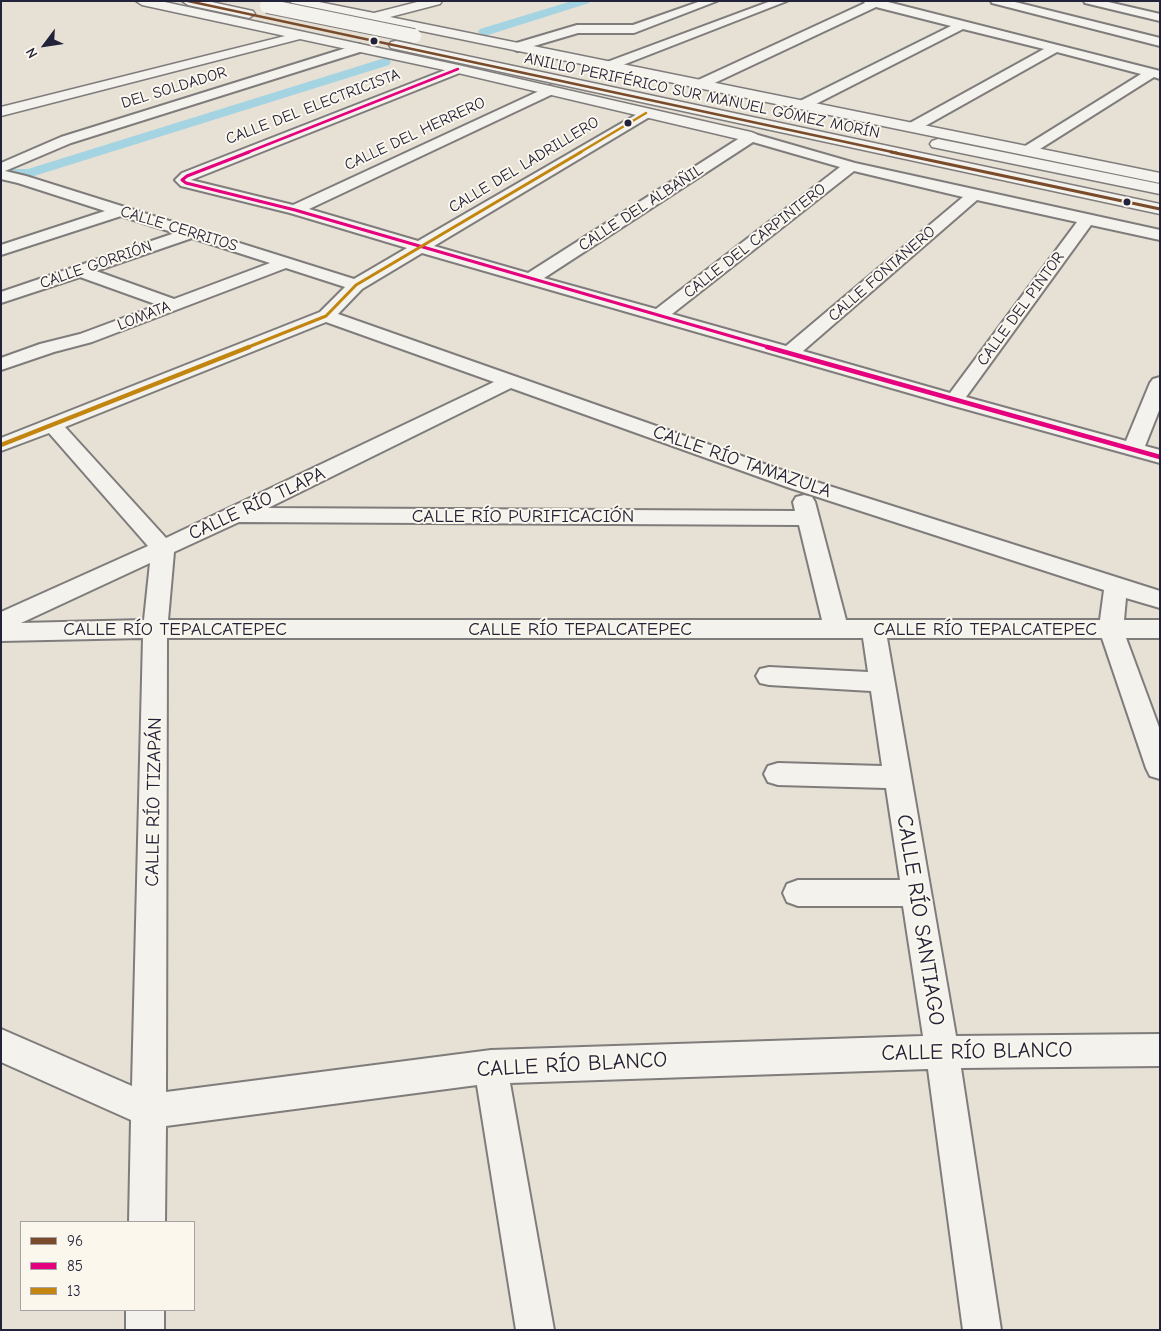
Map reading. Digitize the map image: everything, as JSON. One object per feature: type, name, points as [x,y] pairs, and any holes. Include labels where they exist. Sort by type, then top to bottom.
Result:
[{"type":"main road","points":[[142,1],[458,69],[752,137],[897,166],[1022,181]]},
{"type":"main road","name":"ANILLO PERIFÉRICO SUR MANUEL GÓMEZ MORÍN","points":[[188,1],[1160,209]]},
{"type":"main road","name":"ANILLO PERIFÉRICO SUR MANUEL GÓMEZ MORÍN","points":[[245,1],[420,33],[1160,189]]},
{"type":"main road","points":[[237,21],[268,21],[284,18],[297,8],[289,1]]},
{"type":"main road","points":[[295,1],[372,17],[420,33]]},
{"type":"main road","points":[[1,112],[413,1]]},
{"type":"main road","points":[[1,105],[436,1]]},
{"type":"main road","points":[[359,48],[356,44],[356,39],[373,31],[400,28],[420,33],[517,46],[1160,178]]},
{"type":"street","points":[[517,46],[577,29],[634,29],[712,1]]},
{"type":"street","points":[[610,65],[782,1]]},
{"type":"street","points":[[996,1],[1160,42]]},
{"type":"street","points":[[1089,1],[1160,18]]},
{"type":"street","points":[[1098,26],[1142,1]]},
{"type":"street","points":[[701,84],[874,2],[1155,75]]},
{"type":"street","points":[[803,105],[961,25]]},
{"type":"street","name":"DEL SOLDADOR","points":[[1,168],[66,140],[359,48]]},
{"type":"street","points":[[913,127],[1054,49]]},
{"type":"street","name":"CALLE DEL ELECTRICISTA","points":[[295,210],[186,183],[182,180],[196,172],[458,69]]},
{"type":"street","points":[[1027,151],[1155,75]]},
{"type":"street","name":"CALLE DEL HERRERO","points":[[295,210],[550,90]]},
{"type":"street","name":"CALLE DEL LADRILLERO","points":[[326,316],[356,284],[646,113]]},
{"type":"street","points":[[752,137],[851,166],[1160,235]]},
{"type":"street","name":"CALLE DEL ALBAÑIL","points":[[530,280],[752,137]]},
{"type":"street","name":"CALLE DEL CARPINTERO","points":[[660,316],[851,166]]},
{"type":"street","name":"CALLE CERRITOS","points":[[1,175],[21,179],[356,284]]},
{"type":"street","name":"CALLE FONTANERO","points":[[791,352],[974,195]]},
{"type":"street","points":[[295,210],[530,280],[1160,457]]},
{"type":"street","points":[[1,250],[120,211]]},
{"type":"street","name":"CALLE DEL PINTOR","points":[[954,400],[1088,218]]},
{"type":"street","name":"CALLE GORRIÓN","points":[[1,298],[191,233]]},
{"type":"street","name":"LOMATA","points":[[1,364],[47,348],[80,340],[285,263]]},
{"type":"street","points":[[80,271],[173,304]]},
{"type":"street","points":[[1,445],[326,316]]},
{"type":"street","name":"CALLE RÍO TAMAZULA","points":[[326,316],[798,483],[1160,600]]},
{"type":"street","name":"CALLE RÍO TLAPA","points":[[1,622],[236,515],[511,380]]},
{"type":"street","points":[[1133,450],[1160,383]]},
{"type":"street","points":[[52,424],[163,548]]},
{"type":"street","points":[[798,483],[809,518],[836,630]]},
{"type":"street","name":"CALLE RÍO PURIFICACIÓN","points":[[236,515],[809,518]]},
{"type":"street","name":"CALLE RÍO TIZAPÁN","points":[[147,1221],[156,629],[163,548]]},
{"type":"street","points":[[1116,586],[1111,629],[1160,768]]},
{"type":"street","name":"CALLE RÍO TEPALCATEPEC","points":[[1,632],[156,629],[1160,629]]},
{"type":"street","name":"CALLE RÍO SANTIAGO","points":[[874,630],[942,1052],[982,1330]]},
{"type":"street","points":[[769,676],[882,682]]},
{"type":"street","points":[[778,774],[897,777]]},
{"type":"street","points":[[798,893],[916,893]]},
{"type":"street","points":[[1,1045],[150,1112]]},
{"type":"street","name":"CALLE RÍO BLANCO","points":[[150,1112],[491,1067],[942,1052],[1160,1050]]},
{"type":"street","points":[[491,1067],[535,1330]]},
{"type":"street","points":[[145,1311],[145,1330]]},
{"type":"waterway","points":[[484,32],[585,1]]},
{"type":"waterway","points":[[6,172],[29,173],[385,62]]},
{"type":"transit line","name":"96","points":[[188,1],[1160,209]]},
{"type":"transit line","name":"85","points":[[458,69],[187,176],[182,180],[186,183],[295,210],[530,279],[1160,457]]},
{"type":"transit line","name":"13","points":[[1,445],[326,316],[356,285],[646,113]]}]
